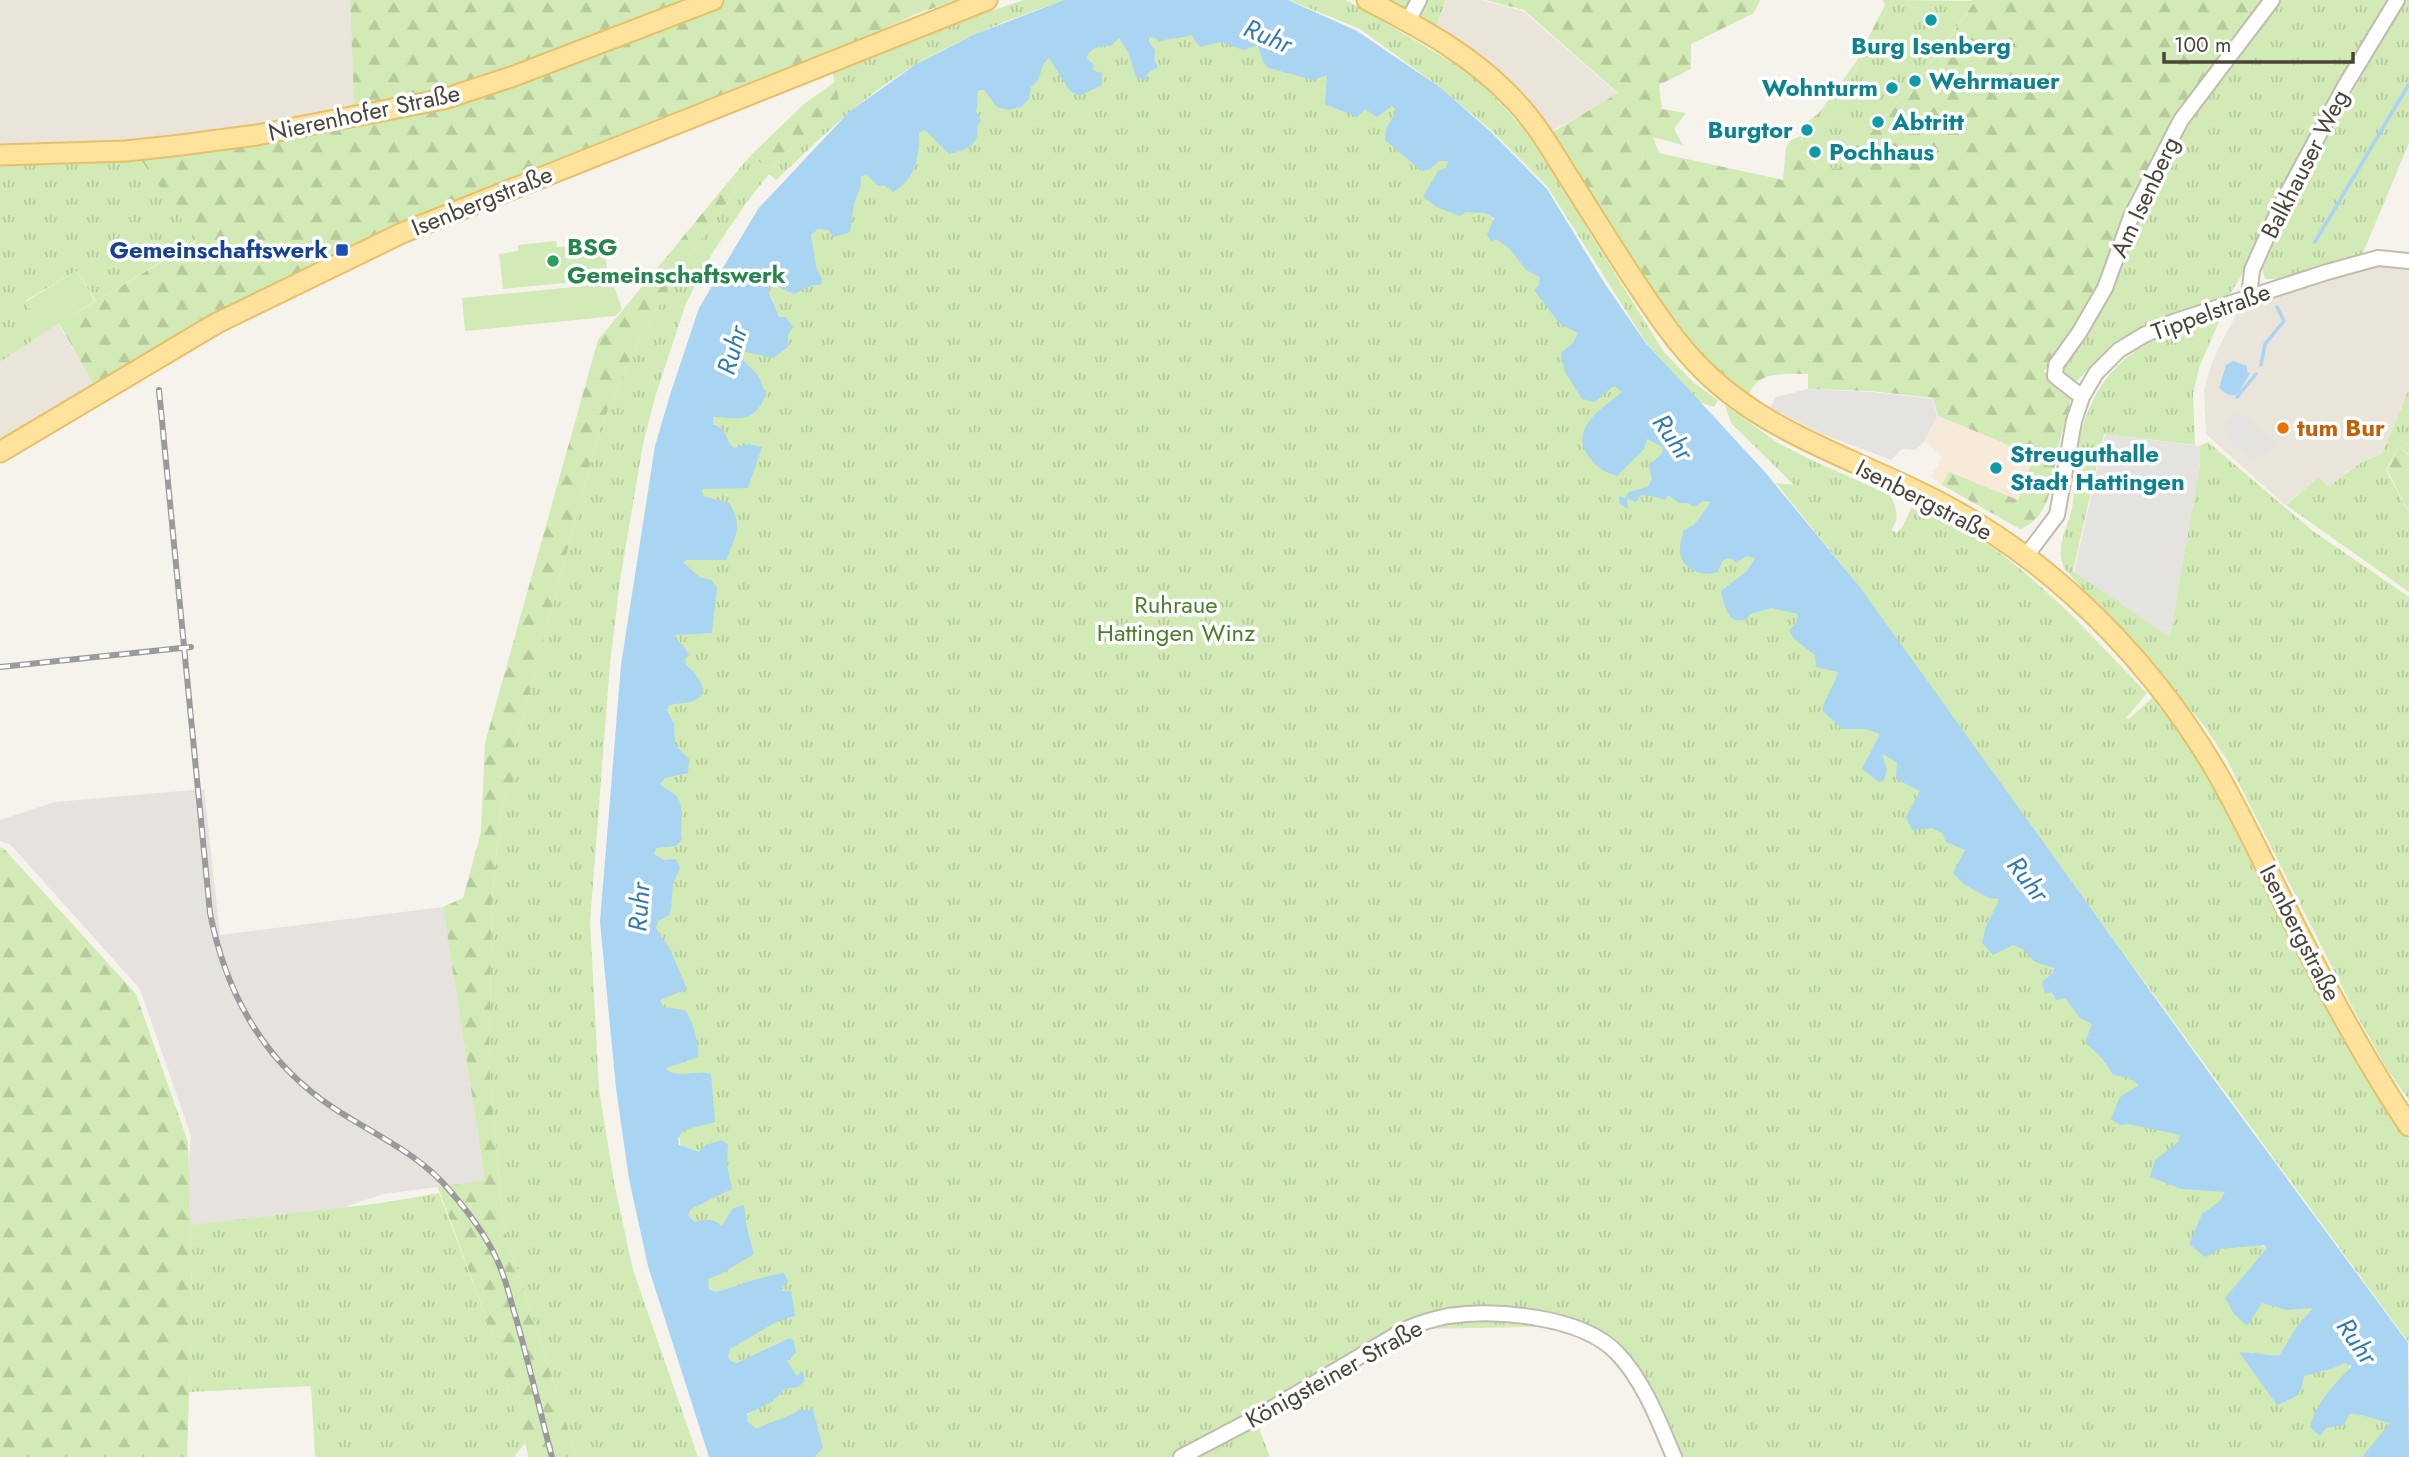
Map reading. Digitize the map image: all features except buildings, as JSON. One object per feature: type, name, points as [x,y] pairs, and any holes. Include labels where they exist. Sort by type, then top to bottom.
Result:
[{"type":"main road","name":"Nierenhofer Straße","points":[[0,155],[113,152],[181,145],[270,133],[444,99],[514,76],[713,0]]},
{"type":"main road","name":"Isenbergstraße","points":[[0,452],[217,323],[402,233],[987,0]]},
{"type":"main road","name":"Isenbergstraße","points":[[1367,0],[1408,21],[1465,56],[1483,69],[1518,103],[1669,331],[1715,381],[1756,412],[1793,434],[1950,507],[2026,556],[2079,600],[2138,663],[2169,700],[2196,739],[2234,804],[2356,1040],[2409,1126]]},
{"type":"street","points":[[1408,21],[1419,0]]},
{"type":"street","name":"Am Isenberg","points":[[2082,397],[2055,376],[2056,365],[2080,332],[2105,288],[2131,217],[2181,120],[2272,0]]},
{"type":"street","name":"Balkhauser Weg","points":[[2249,297],[2252,270],[2281,205],[2345,86],[2397,0]]},
{"type":"street","name":"Tippelstraße","points":[[2026,556],[2057,515],[2074,421],[2082,397],[2096,373],[2119,350],[2173,322],[2362,262],[2378,258],[2409,261]]},
{"type":"street","name":"Königsteiner Straße","points":[[1181,1457],[1259,1416],[1395,1334],[1431,1320],[1464,1315],[1536,1319],[1573,1326],[1610,1346],[1629,1366],[1674,1457]]},
{"type":"shaded area","points":[[0,0],[350,0],[355,119],[147,143],[0,148]]},
{"type":"shaded area","points":[[1447,0],[1481,0],[1523,11],[1618,94],[1550,132],[1436,28]]},
{"type":"shaded area","points":[[2398,264],[2409,267],[2409,388],[2382,454],[2362,461],[2328,487],[2319,477],[2285,505],[2206,434],[2204,391],[2220,345],[2239,309],[2301,286],[2363,268]]},
{"type":"shaded area","points":[[58,323],[96,389],[0,440],[0,362]]},
{"type":"shaded area","points":[[1808,389],[1933,399],[1937,416],[1924,442],[1915,450],[1902,449],[1891,460],[1824,435],[1770,408],[1776,397]]},
{"type":"shaded area","points":[[2240,412],[2276,442],[2253,462],[2229,441],[2223,428]]},
{"type":"shaded area","points":[[1937,416],[1999,441],[2033,459],[2018,500],[1949,473],[1942,485],[1931,477],[1942,458],[1925,442]]},
{"type":"shaded area","points":[[2105,434],[2199,446],[2200,463],[2170,637],[2074,572]]},
{"type":"shaded area","points":[[204,789],[220,935],[443,907],[485,1181],[383,1194],[341,1208],[183,1226],[191,1136],[140,989],[10,844],[0,841],[0,820],[55,802]]},
{"type":"green space","points":[[350,0],[957,0],[916,14],[803,66],[514,177],[370,240],[96,389],[59,323],[197,241],[137,154],[243,144],[355,127]]},
{"type":"green space","points":[[1024,0],[1065,0],[990,28],[917,64],[861,103],[776,180],[769,174],[713,252],[686,303],[656,394],[643,444],[620,580],[610,664],[590,922],[599,1089],[614,1182],[633,1270],[698,1457],[577,1457],[503,1224],[489,1064],[492,898],[501,807],[516,774],[516,743],[600,428],[641,335],[688,258],[736,190],[729,181],[750,156],[771,169],[839,100],[832,71]]},
{"type":"green space","points":[[1289,0],[1350,2],[1475,76],[1539,145],[1589,232],[1664,352],[1694,383],[1718,400],[1714,407],[1699,402],[1645,341],[1547,186],[1492,131],[1441,88],[1360,29]]},
{"type":"green space","points":[[1383,0],[1446,0],[1436,28]]},
{"type":"green space","points":[[1485,0],[1760,0],[1754,13],[1691,44],[1691,69],[1659,85],[1662,109],[1686,113],[1674,129],[1683,145],[1653,137],[1659,153],[1783,180],[1786,148],[1790,140],[1800,135],[1806,154],[1817,166],[1838,169],[1927,67],[1974,2],[1972,0],[2267,0],[2178,119],[2101,288],[2076,331],[2060,344],[2053,361],[2044,371],[2072,396],[2050,493],[2039,515],[2020,529],[1942,485],[1949,472],[2018,500],[2033,459],[1999,441],[1938,416],[1933,398],[1871,391],[1808,389],[1808,374],[1789,374],[1764,378],[1757,382],[1748,398],[1715,371],[1687,341],[1644,285],[1551,133],[1618,93],[1524,10]]},
{"type":"green space","points":[[1883,0],[1892,0],[1848,85],[1808,125],[1806,124],[1803,135],[1800,135],[1806,123],[1819,113],[1856,62],[1885,5]]},
{"type":"green space","points":[[1892,0],[1974,1],[1927,67],[1838,169],[1817,166],[1804,150],[1801,134],[1803,135],[1807,123],[1848,85]]},
{"type":"green space","points":[[2278,0],[2392,0],[2276,200],[2238,282],[2227,298],[2170,317],[2115,341],[2076,382],[2066,377],[2063,367],[2134,218],[2184,125]]},
{"type":"green space","points":[[2405,0],[2409,0],[2409,143],[2363,253],[2281,279],[2265,279],[2261,265],[2288,206]]},
{"type":"green space","name":"Ruhraue Hattingen Winz","points":[[1147,28],[1268,45],[1391,106],[1442,161],[1448,161],[1447,167],[1567,308],[1787,596],[1949,834],[1960,848],[1965,850],[1964,853],[2225,1192],[2307,1308],[2314,1308],[2310,1313],[2345,1362],[2351,1365],[2349,1368],[2386,1422],[2391,1422],[2389,1426],[2409,1457],[1674,1457],[1619,1355],[1572,1326],[1418,1329],[1257,1423],[1270,1457],[778,1457],[748,1422],[747,1415],[763,1405],[748,1358],[737,1363],[728,1357],[729,1349],[742,1342],[724,1290],[716,1292],[709,1288],[707,1279],[719,1275],[695,1222],[688,1215],[691,1208],[679,1137],[665,1083],[645,945],[659,613],[715,425],[713,423],[738,349],[747,352],[773,302],[768,291],[770,286],[780,288],[812,241],[811,235],[861,177],[911,129],[1017,65]]},
{"type":"green space","points":[[835,82],[839,100],[771,169],[750,156],[804,104]]},
{"type":"green space","points":[[137,154],[197,240],[96,301],[76,271],[25,301],[45,332],[0,362],[0,162]]},
{"type":"green space","points":[[729,181],[736,190],[688,258],[641,335],[600,428],[516,743],[516,774],[501,807],[492,898],[489,1064],[503,1224],[577,1457],[529,1457],[489,1325],[438,1187],[485,1180],[443,907],[463,898],[481,832],[485,743],[598,340]]},
{"type":"green space","name":"BSG Gemeinschaftswerk","points":[[556,241],[557,247],[580,245],[581,251],[605,248],[607,268],[595,269],[596,277],[584,278],[584,281],[503,289],[499,254],[518,251],[518,245]]},
{"type":"green space","points":[[76,271],[95,301],[45,332],[25,302]]},
{"type":"green space","points":[[613,283],[622,309],[615,316],[465,331],[462,298]]},
{"type":"green space","points":[[2221,317],[2200,365],[2193,394],[2195,445],[2104,434],[2073,571],[2170,636],[2200,463],[2199,446],[2208,442],[2313,531],[2409,597],[2409,1100],[2387,1069],[2355,1012],[2226,758],[2203,724],[2064,568],[2061,559],[2062,542],[2073,502],[2078,443],[2087,414],[2099,391],[2112,372],[2128,356],[2147,344],[2168,334]]},
{"type":"green space","points":[[2409,389],[2409,455],[2399,446],[2386,470],[2409,513],[2409,592],[2286,505],[2319,477],[2328,487],[2363,461],[2382,454]]},
{"type":"green space","points":[[1725,405],[1778,443],[1890,495],[1896,513],[1896,522],[1891,530],[1897,533],[1911,508],[1959,527],[1992,547],[2062,606],[2147,693],[2126,718],[2129,719],[2152,698],[2187,742],[2225,805],[2291,943],[2345,1040],[2409,1140],[2409,1343],[1854,580],[1776,483],[1794,485],[1731,423]]},
{"type":"green space","points":[[2399,446],[2409,456],[2409,512],[2387,470]]},
{"type":"green space","points":[[0,847],[136,994],[188,1142],[192,1305],[187,1457],[0,1457]]},
{"type":"green space","points":[[439,1193],[489,1325],[525,1443],[514,1457],[315,1457],[311,1386],[189,1392],[192,1305],[190,1225],[382,1203]]},
{"type":"water","name":"Ruhr","points":[[1064,0],[1288,0],[1357,31],[1441,88],[1492,133],[1547,189],[1605,284],[1645,342],[1764,471],[1859,586],[2215,1081],[2408,1343],[2409,1457],[2362,1457],[2390,1423],[2364,1415],[2349,1414],[2344,1425],[2326,1428],[2320,1436],[2310,1427],[2322,1401],[2352,1366],[2345,1363],[2304,1376],[2296,1395],[2277,1405],[2239,1352],[2279,1356],[2296,1328],[2313,1308],[2287,1310],[2262,1303],[2247,1326],[2234,1314],[2225,1298],[2267,1248],[2264,1245],[2220,1249],[2205,1257],[2189,1244],[2202,1214],[2220,1201],[2225,1192],[2182,1189],[2150,1177],[2155,1160],[2178,1142],[2180,1135],[2129,1124],[2120,1125],[2111,1119],[2120,1097],[2139,1085],[2129,1078],[2113,1075],[2103,1059],[2085,1042],[2092,1024],[2080,1018],[2065,998],[2056,1000],[2052,992],[2045,994],[2042,982],[2052,974],[2054,968],[2035,962],[2023,949],[2013,945],[1993,955],[1982,943],[1986,926],[2000,899],[1989,898],[1965,885],[1953,873],[1965,850],[1946,842],[1942,833],[1932,828],[1912,830],[1906,817],[1920,791],[1896,779],[1897,762],[1882,754],[1887,770],[1884,780],[1879,782],[1862,769],[1880,734],[1866,729],[1842,729],[1822,710],[1838,672],[1816,667],[1815,655],[1794,639],[1789,630],[1796,624],[1798,614],[1771,608],[1750,614],[1747,619],[1735,620],[1728,613],[1721,591],[1747,571],[1755,558],[1746,556],[1736,563],[1727,558],[1722,561],[1718,572],[1707,574],[1695,571],[1685,564],[1680,550],[1684,530],[1694,525],[1711,502],[1703,501],[1694,507],[1688,503],[1679,503],[1668,495],[1665,500],[1641,495],[1636,502],[1627,499],[1628,509],[1620,504],[1619,496],[1625,498],[1629,492],[1648,487],[1652,479],[1649,465],[1662,454],[1663,447],[1647,439],[1644,449],[1617,476],[1602,469],[1589,457],[1582,437],[1585,428],[1597,412],[1622,392],[1614,386],[1594,402],[1582,399],[1565,372],[1561,353],[1573,343],[1578,333],[1560,324],[1534,290],[1539,285],[1540,277],[1526,270],[1510,249],[1496,239],[1491,242],[1487,235],[1494,218],[1485,213],[1466,212],[1460,216],[1437,207],[1423,197],[1438,171],[1446,168],[1448,161],[1439,161],[1430,169],[1422,171],[1385,140],[1386,129],[1396,111],[1392,106],[1377,117],[1365,109],[1357,117],[1325,104],[1327,75],[1313,80],[1268,68],[1263,62],[1258,45],[1244,50],[1220,42],[1201,47],[1192,35],[1159,42],[1156,38],[1149,37],[1158,67],[1148,73],[1145,80],[1136,77],[1128,52],[1119,38],[1111,46],[1096,48],[1086,58],[1093,64],[1094,71],[1103,73],[1102,85],[1079,96],[1069,90],[1049,58],[1044,63],[1038,80],[1031,87],[1029,99],[1021,107],[1008,110],[997,107],[984,90],[978,90],[976,111],[981,121],[977,126],[976,138],[970,146],[949,154],[925,130],[919,133],[915,167],[901,187],[893,192],[887,186],[878,186],[866,174],[861,177],[850,232],[834,237],[828,230],[818,229],[811,235],[816,267],[822,279],[821,285],[813,285],[794,294],[776,286],[770,287],[768,291],[779,317],[786,317],[793,327],[788,335],[788,347],[773,358],[738,350],[760,379],[766,393],[762,403],[746,417],[714,417],[713,424],[725,433],[734,448],[749,444],[762,447],[748,488],[702,489],[703,496],[729,503],[734,511],[737,525],[735,538],[726,560],[683,562],[699,577],[711,580],[717,587],[712,633],[675,635],[689,655],[685,659],[686,665],[698,678],[702,694],[687,703],[669,705],[667,710],[674,724],[675,745],[689,759],[688,773],[665,778],[660,784],[674,794],[680,803],[682,839],[676,846],[656,848],[654,854],[664,860],[676,859],[680,868],[673,884],[669,915],[658,921],[656,928],[670,949],[687,989],[660,1000],[663,1007],[685,1010],[693,1026],[698,1057],[666,1068],[679,1074],[711,1074],[715,1122],[684,1130],[678,1138],[679,1145],[699,1152],[704,1146],[721,1140],[728,1144],[727,1166],[732,1189],[691,1209],[688,1215],[695,1222],[709,1220],[722,1226],[732,1209],[744,1205],[754,1254],[708,1279],[709,1289],[716,1292],[784,1273],[788,1281],[780,1291],[791,1291],[795,1316],[776,1322],[730,1349],[728,1357],[737,1363],[790,1338],[794,1341],[796,1353],[787,1361],[797,1376],[802,1371],[805,1381],[798,1387],[785,1389],[773,1401],[747,1414],[748,1422],[757,1429],[800,1409],[808,1411],[812,1406],[823,1448],[814,1457],[709,1457],[648,1266],[629,1179],[616,1088],[600,922],[621,665],[655,446],[699,308],[758,209],[849,112],[915,65],[973,35]]},
{"type":"water","points":[[2233,361],[2247,366],[2250,374],[2238,393],[2231,395],[2219,388],[2226,365]]},
{"type":"waterway","points":[[2315,242],[2409,84]]},
{"type":"waterway","points":[[2261,365],[2265,344],[2284,321],[2277,307]]},
{"type":"waterway","points":[[2237,397],[2256,374]]},
{"type":"railway","points":[[159,390],[210,913],[226,971],[252,1024],[268,1048],[288,1070],[310,1091],[335,1109],[425,1167],[451,1192],[480,1230],[498,1261],[506,1283],[552,1457]]},
{"type":"railway","points":[[0,667],[191,647]]},
{"type":"place","name":"Burg Isenberg","points":[[1931,20]]},
{"type":"place","name":"Wehrmauer","points":[[1915,81]]},
{"type":"place","name":"Wohnturm","points":[[1892,88]]},
{"type":"place","name":"Abtritt","points":[[1878,122]]},
{"type":"place","name":"Burgtor","points":[[1807,130]]},
{"type":"place","name":"Pochhaus","points":[[1815,152]]},
{"type":"place","name":"Gemeinschaftswerk","points":[[342,250]]},
{"type":"place","name":"BSG Gemeinschaftswerk","points":[[553,261]]},
{"type":"place","name":"tum Bur","points":[[2283,428]]},
{"type":"place","name":"Streuguthalle Stadt Hattingen","points":[[1996,468]]}]
